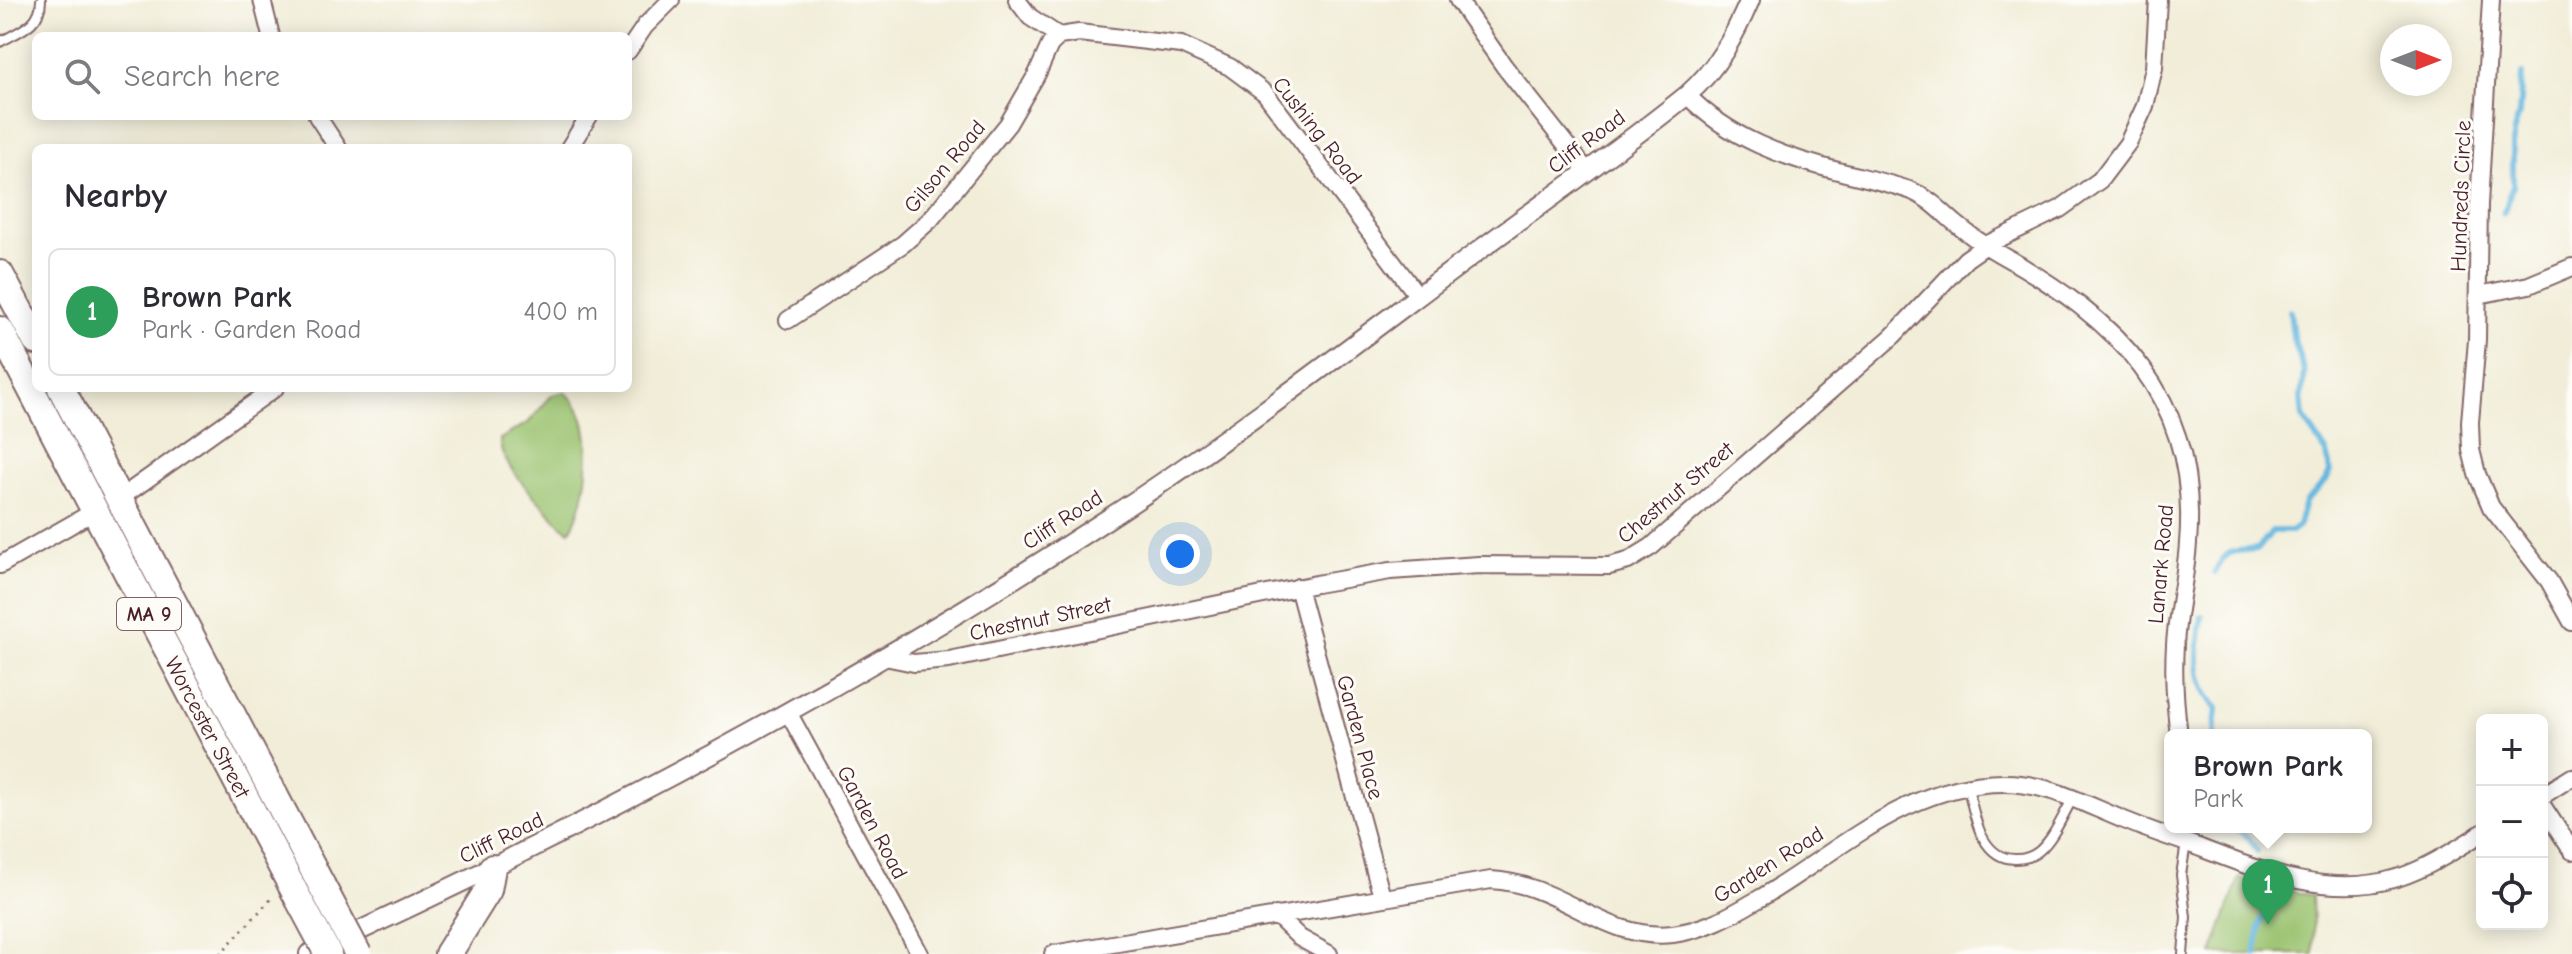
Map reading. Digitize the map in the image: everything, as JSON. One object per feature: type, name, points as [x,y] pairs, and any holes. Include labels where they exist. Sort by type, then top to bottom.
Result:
[{"type":"highway","points":[[0,274],[32,334]]},
{"type":"highway","name":"Worcester Street","points":[[0,330],[32,391]]},
{"type":"highway","name":"Worcester Street","points":[[33,392],[288,896],[328,954]]},
{"type":"highway","name":"Worcester Street","points":[[63,392],[358,954]]},
{"type":"highway","points":[[448,954],[488,890],[492,868]]},
{"type":"street","points":[[262,0],[270,32]]},
{"type":"street","points":[[632,45],[645,26],[671,0]]},
{"type":"street","points":[[1017,0],[1030,17],[1059,36]]},
{"type":"street","points":[[1458,0],[1504,66],[1586,170]]},
{"type":"street","name":"Cliff Road","points":[[309,954],[621,803],[788,712],[957,615],[1143,495],[1283,397],[1687,95],[1712,71],[1750,0]]},
{"type":"street","name":"Chestnut Street","points":[[885,657],[914,663],[949,660],[1298,587],[1424,567],[1597,567],[1628,561],[1651,547],[1893,336],[1966,259],[1986,245],[2035,223],[2073,201],[2100,180],[2135,130],[2149,93],[2156,52],[2158,0]]},
{"type":"street","name":"Hundreds Circle","points":[[2491,0],[2479,204],[2478,295],[2529,285],[2572,267]]},
{"type":"street","name":"Cushing Road","points":[[1059,36],[1079,33],[1181,45],[1230,67],[1265,93],[1418,296]]},
{"type":"street","name":"Gilson Road","points":[[788,320],[903,244],[930,220],[1008,124],[1050,45],[1059,36]]},
{"type":"street","points":[[1687,95],[1726,128],[1767,149],[1809,164],[1919,194],[1986,245]]},
{"type":"street","points":[[320,120],[335,144]]},
{"type":"street","points":[[572,144],[586,120]]},
{"type":"street","name":"Lanark Road","points":[[1986,245],[2054,285],[2110,329],[2146,374],[2174,428],[2185,467],[2190,507],[2175,646],[2178,729]]},
{"type":"street","points":[[2478,295],[2470,422],[2471,450],[2477,474],[2498,519],[2541,570],[2572,622]]},
{"type":"street","points":[[119,499],[269,392]]},
{"type":"street","points":[[0,565],[95,511]]},
{"type":"street","name":"Garden Place","points":[[1298,587],[1382,897]]},
{"type":"street","name":"Garden Road","points":[[788,712],[920,954]]},
{"type":"street","points":[[2548,792],[2572,777]]},
{"type":"street","name":"Garden Road","points":[[1053,954],[1479,881],[1513,882],[1546,892],[1630,933],[1676,933],[1712,924],[1735,913],[1883,818],[1935,795],[1968,786],[2018,783],[2164,828]]},
{"type":"street","points":[[2548,814],[2572,851]]},
{"type":"street","name":"Garden Road","points":[[2187,835],[2281,877],[2352,885],[2386,881],[2413,872],[2476,836]]},
{"type":"street","points":[[1276,915],[1300,938],[1329,954]]},
{"type":"lane","points":[[0,42],[33,24],[41,10],[41,0]]},
{"type":"lane","points":[[1968,786],[1984,840],[1993,851],[2009,858],[2026,857],[2038,852],[2058,826],[2073,798]]},
{"type":"lane","points":[[2183,954],[2186,917],[2181,875],[2187,835]]},
{"type":"path","points":[[220,954],[288,896]]},
{"type":"green space","points":[[564,392],[575,403],[583,419],[588,458],[582,500],[570,531],[514,472],[506,461],[500,439],[529,422],[552,395]]},
{"type":"green space","points":[[2239,878],[2312,896],[2314,954],[2212,954]]},
{"type":"waterway","points":[[2503,213],[2513,186],[2513,134],[2519,114],[2522,74]]},
{"type":"waterway","points":[[2215,572],[2228,555],[2258,549],[2272,531],[2291,531],[2299,525],[2305,502],[2326,481],[2330,472],[2327,453],[2303,417],[2301,397],[2304,372],[2293,337],[2290,311]]},
{"type":"waterway","points":[[2202,616],[2198,665],[2203,688],[2217,708],[2215,729]]},
{"type":"waterway","points":[[2242,833],[2257,851]]},
{"type":"waterway","points":[[2256,954],[2269,893]]},
{"type":"place","name":"Brown Park","points":[[2268,925]]}]
